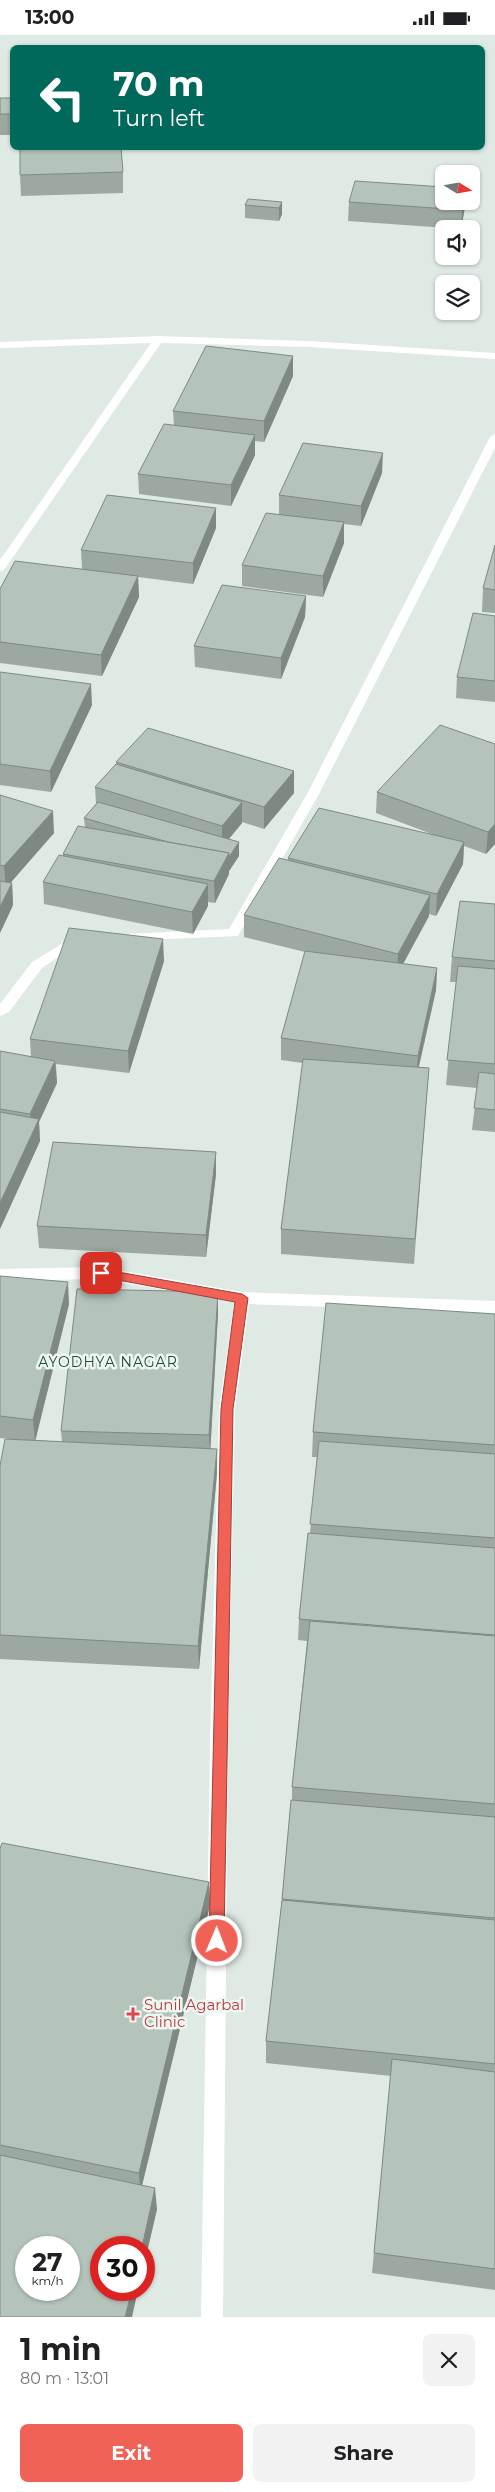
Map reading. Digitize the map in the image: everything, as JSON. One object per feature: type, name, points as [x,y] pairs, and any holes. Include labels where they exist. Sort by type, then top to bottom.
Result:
[{"type":"street","points":[[0,568],[159,339]]},
{"type":"street","points":[[0,345],[56,341],[159,339],[351,346],[495,356]]},
{"type":"street","points":[[109,938],[233,933],[313,794],[495,437]]},
{"type":"street","points":[[0,1011],[4,1009],[37,965],[79,938],[89,938]]},
{"type":"street","points":[[0,1275],[101,1273],[242,1298],[495,1307]]},
{"type":"street","points":[[212,2317],[220,1733],[227,1409],[242,1298]]},
{"type":"building","points":[[0,98],[10,98],[10,114],[0,114]]},
{"type":"building","points":[[20,150],[121,150],[123,172],[20,175]]},
{"type":"building","points":[[355,181],[435,186],[435,208],[349,202]]},
{"type":"building","points":[[248,199],[282,202],[279,208],[245,205]]},
{"type":"building","points":[[206,346],[293,356],[264,421],[173,411]]},
{"type":"building","points":[[164,424],[255,435],[231,485],[138,474]]},
{"type":"building","points":[[303,443],[383,453],[361,506],[279,495]]},
{"type":"building","points":[[107,495],[216,508],[193,563],[81,550]]},
{"type":"building","points":[[266,513],[344,522],[323,576],[242,565]]},
{"type":"building","points":[[495,545],[495,590],[483,588]]},
{"type":"building","points":[[15,561],[138,576],[101,655],[0,642],[0,589]]},
{"type":"building","points":[[222,585],[306,596],[281,658],[194,646]]},
{"type":"building","points":[[473,613],[495,616],[495,681],[457,677]]},
{"type":"building","points":[[0,672],[91,684],[50,771],[0,764]]},
{"type":"building","points":[[440,725],[495,744],[495,824],[488,832],[377,792]]},
{"type":"building","points":[[148,728],[294,771],[264,807],[116,762]]},
{"type":"building","points":[[116,764],[242,802],[222,826],[95,787]]},
{"type":"building","points":[[0,795],[53,811],[4,866],[0,865]]},
{"type":"building","points":[[98,802],[239,842],[229,857],[229,853],[168,842],[84,818]]},
{"type":"building","points":[[319,808],[464,842],[437,894],[288,858]]},
{"type":"building","points":[[78,826],[229,853],[214,881],[63,854]]},
{"type":"building","points":[[59,855],[208,884],[192,912],[43,882]]},
{"type":"building","points":[[279,858],[430,895],[398,954],[244,915]]},
{"type":"building","points":[[0,881],[12,883],[0,907]]},
{"type":"building","points":[[460,901],[495,904],[495,961],[452,957]]},
{"type":"building","points":[[69,928],[163,939],[128,1051],[30,1039]]},
{"type":"building","points":[[305,951],[437,968],[418,1056],[281,1038]]},
{"type":"building","points":[[458,966],[495,969],[495,1064],[447,1060]]},
{"type":"building","points":[[0,1051],[55,1061],[30,1114],[0,1109]]},
{"type":"building","points":[[303,1059],[429,1068],[415,1239],[281,1229]]},
{"type":"building","points":[[479,1072],[495,1074],[495,1110],[474,1108]]},
{"type":"building","points":[[0,1112],[39,1119],[0,1203]]},
{"type":"building","points":[[53,1142],[216,1152],[206,1235],[37,1226]]},
{"type":"building","points":[[0,1276],[68,1282],[33,1420],[0,1416]]},
{"type":"building","points":[[77,1289],[218,1292],[209,1435],[61,1431]]},
{"type":"building","points":[[326,1303],[495,1314],[495,1445],[313,1432]]},
{"type":"building","points":[[5,1439],[217,1449],[198,1646],[0,1635],[0,1466]]},
{"type":"building","points":[[319,1441],[495,1454],[495,1538],[310,1524]]},
{"type":"building","points":[[308,1533],[495,1548],[495,1635],[299,1619]]},
{"type":"building","points":[[310,1621],[495,1636],[495,1804],[292,1787]]},
{"type":"building","points":[[291,1800],[495,1817],[495,1918],[282,1899]]},
{"type":"building","points":[[2,1843],[209,1882],[139,2173],[0,2145],[0,1849]]},
{"type":"building","points":[[282,1900],[495,1920],[495,2064],[266,2041]]},
{"type":"building","points":[[392,2059],[495,2072],[495,2269],[374,2253]]},
{"type":"building","points":[[0,2155],[155,2188],[144,2236],[90,2236],[90,2301],[129,2301],[125,2317],[0,2317]]},
{"type":"place","name":"Sunil Agarbal Clinic","points":[[133,2014]]},
{"type":"district","name":"AYODHYA NAGAR","points":[[108,1362]]},
{"type":"route","points":[[101,1273],[242,1298],[227,1409],[217,1941]]}]
